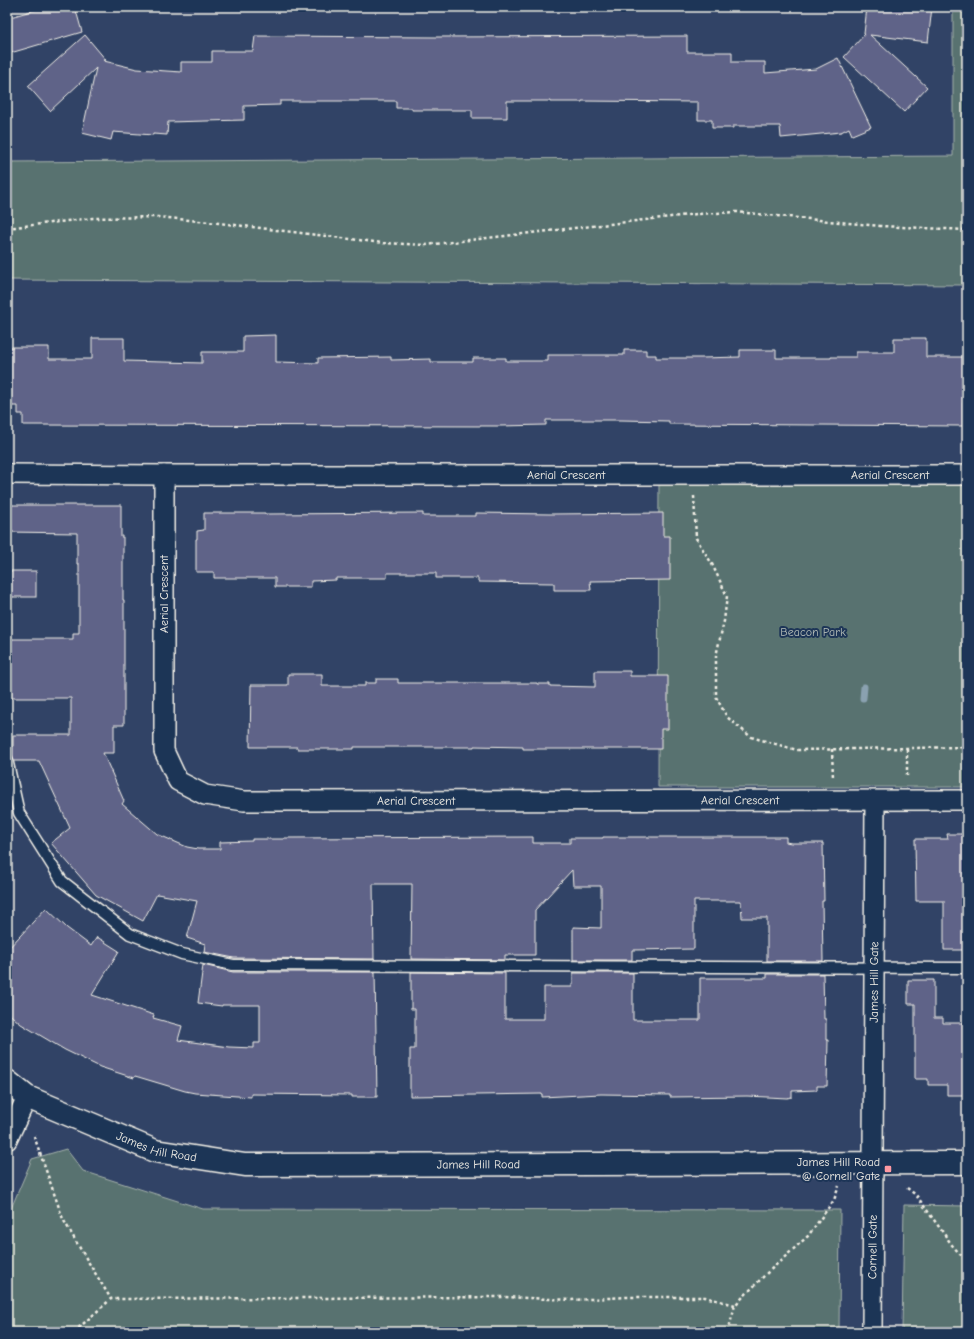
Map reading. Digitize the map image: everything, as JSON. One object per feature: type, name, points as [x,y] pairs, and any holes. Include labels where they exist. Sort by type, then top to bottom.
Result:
[{"type":"street","name":"Aerial Crescent","points":[[7,474],[967,475]]},
{"type":"street","name":"Aerial Crescent","points":[[164,475],[164,751],[178,781],[205,795],[244,800],[967,800]]},
{"type":"street","name":"James Hill Gate","points":[[874,1163],[875,801]]},
{"type":"street","name":"James Hill Road","points":[[7,1081],[27,1097],[155,1151],[246,1165],[967,1163]]},
{"type":"street","points":[[7,1140],[27,1097]]},
{"type":"street","name":"Cornell Gate","points":[[872,1332],[874,1163]]},
{"type":"lane","points":[[7,759],[19,813],[62,881],[130,934],[182,954],[233,965],[967,968]]},
{"type":"path","points":[[7,228],[92,218],[158,217],[383,243],[426,245],[689,215],[737,212],[880,226],[967,230]]},
{"type":"path","points":[[692,474],[696,538],[712,564],[727,596],[724,621],[716,656],[716,697],[727,717],[751,737],[797,750],[967,747]]},
{"type":"path","points":[[832,749],[833,800]]},
{"type":"path","points":[[907,749],[908,800]]},
{"type":"path","points":[[35,1137],[63,1218],[112,1299]]},
{"type":"path","points":[[904,1186],[916,1195],[952,1245],[967,1262]]},
{"type":"path","points":[[728,1332],[735,1305],[767,1273],[808,1236],[834,1200],[839,1187]]},
{"type":"path","points":[[74,1332],[112,1299],[505,1297],[572,1300],[627,1297],[704,1297],[735,1305]]},
{"type":"green space","points":[[953,7],[967,7],[967,285],[7,280],[7,162],[953,156]]},
{"type":"green space","name":"Beacon Park","points":[[659,477],[967,477],[967,787],[658,787]]},
{"type":"green space","points":[[66,1149],[83,1171],[203,1209],[840,1210],[839,1332],[7,1332],[7,1218],[32,1159]]},
{"type":"green space","points":[[904,1205],[967,1206],[967,1332],[902,1332]]},
{"type":"building","points":[[45,7],[75,7],[82,32],[7,54],[7,18]]},
{"type":"building","points":[[867,7],[932,7],[928,42],[870,35],[927,87],[904,112],[844,57],[865,34]]},
{"type":"building","points":[[85,35],[106,60],[104,61],[137,69],[181,72],[181,62],[212,62],[212,51],[253,51],[255,36],[687,36],[687,52],[732,52],[732,62],[765,62],[765,73],[816,69],[838,58],[871,127],[852,135],[849,128],[841,132],[781,138],[780,126],[733,126],[733,128],[712,128],[712,120],[698,120],[698,102],[507,101],[507,118],[472,118],[472,110],[412,110],[412,108],[396,108],[396,101],[280,101],[280,105],[244,106],[244,120],[168,122],[167,135],[113,132],[111,140],[82,133],[96,68],[50,111],[28,86]]},
{"type":"building","points":[[276,335],[276,362],[318,363],[318,358],[391,357],[391,360],[431,359],[431,362],[473,362],[473,358],[506,358],[506,361],[548,361],[548,355],[624,355],[624,350],[646,350],[646,355],[656,355],[656,358],[740,357],[740,350],[776,350],[776,358],[856,357],[856,352],[894,352],[894,338],[926,338],[926,357],[967,357],[967,403],[963,403],[963,426],[669,424],[669,421],[621,420],[546,420],[546,425],[501,426],[23,425],[23,414],[18,414],[18,406],[7,406],[7,347],[49,347],[49,359],[92,359],[92,338],[124,338],[124,361],[202,363],[202,352],[243,352],[243,336]]},
{"type":"building","points":[[7,505],[121,505],[124,600],[124,725],[114,725],[114,753],[103,753],[124,801],[122,804],[157,834],[187,847],[198,849],[220,849],[220,842],[284,838],[533,837],[533,843],[570,843],[570,838],[603,837],[786,837],[786,842],[791,843],[823,843],[823,961],[767,961],[767,918],[742,918],[741,901],[694,901],[694,949],[632,950],[632,960],[573,960],[573,927],[601,928],[601,886],[573,886],[572,870],[535,910],[535,955],[505,955],[505,960],[411,959],[412,884],[373,884],[374,959],[234,958],[204,952],[205,944],[187,938],[197,901],[157,894],[143,921],[96,895],[51,843],[70,828],[39,761],[14,761],[13,756],[13,735],[71,735],[71,698],[7,698],[7,639],[73,639],[73,633],[79,633],[79,564],[77,564],[77,533],[7,532]]},
{"type":"building","points":[[204,513],[423,513],[423,516],[476,516],[476,513],[663,513],[663,536],[670,536],[670,580],[590,581],[591,590],[554,590],[554,583],[478,582],[478,578],[436,578],[436,573],[387,573],[387,578],[336,578],[336,580],[311,581],[311,587],[275,587],[275,578],[214,578],[214,572],[196,572],[197,531],[204,530]]},
{"type":"building","points":[[7,571],[36,571],[36,597],[7,597]]},
{"type":"building","points":[[595,671],[630,671],[630,676],[668,676],[668,729],[661,729],[661,749],[523,749],[523,747],[474,746],[354,747],[354,749],[250,747],[251,685],[288,685],[288,674],[322,674],[322,686],[365,686],[365,683],[376,683],[376,679],[398,679],[398,683],[537,683],[550,684],[550,686],[595,687]]},
{"type":"building","points":[[947,834],[967,834],[967,950],[944,950],[944,901],[916,901],[915,839],[948,839]]},
{"type":"building","points":[[46,908],[67,928],[91,946],[97,937],[119,951],[92,995],[154,1015],[153,1018],[182,1026],[178,1040],[229,1047],[254,1048],[254,1043],[260,1043],[260,1005],[222,1006],[198,1003],[203,965],[233,972],[375,972],[377,1097],[352,1097],[352,1095],[251,1094],[251,1097],[195,1093],[135,1076],[134,1078],[100,1067],[65,1050],[21,1024],[7,1012],[7,950]]},
{"type":"building","points":[[411,972],[505,973],[505,1019],[544,1019],[544,987],[572,987],[573,973],[633,973],[633,1020],[700,1020],[700,978],[767,978],[767,974],[823,974],[824,1019],[826,1019],[826,1040],[828,1040],[827,1086],[817,1086],[817,1090],[792,1091],[792,1097],[787,1098],[747,1096],[670,1097],[670,1095],[601,1094],[542,1097],[542,1094],[410,1096],[410,1049],[415,1049],[415,1009],[411,1009]]},
{"type":"building","points":[[908,980],[934,980],[934,1018],[943,1018],[943,1023],[965,1023],[965,1033],[967,1033],[966,1095],[947,1095],[947,1085],[928,1085],[928,1079],[915,1079],[915,1004],[908,1004]]},
{"type":"waterway","points":[[863,698],[864,687]]},
{"type":"place","name":"James Hill Road @ Cornell Gate","points":[[888,1169]]}]
